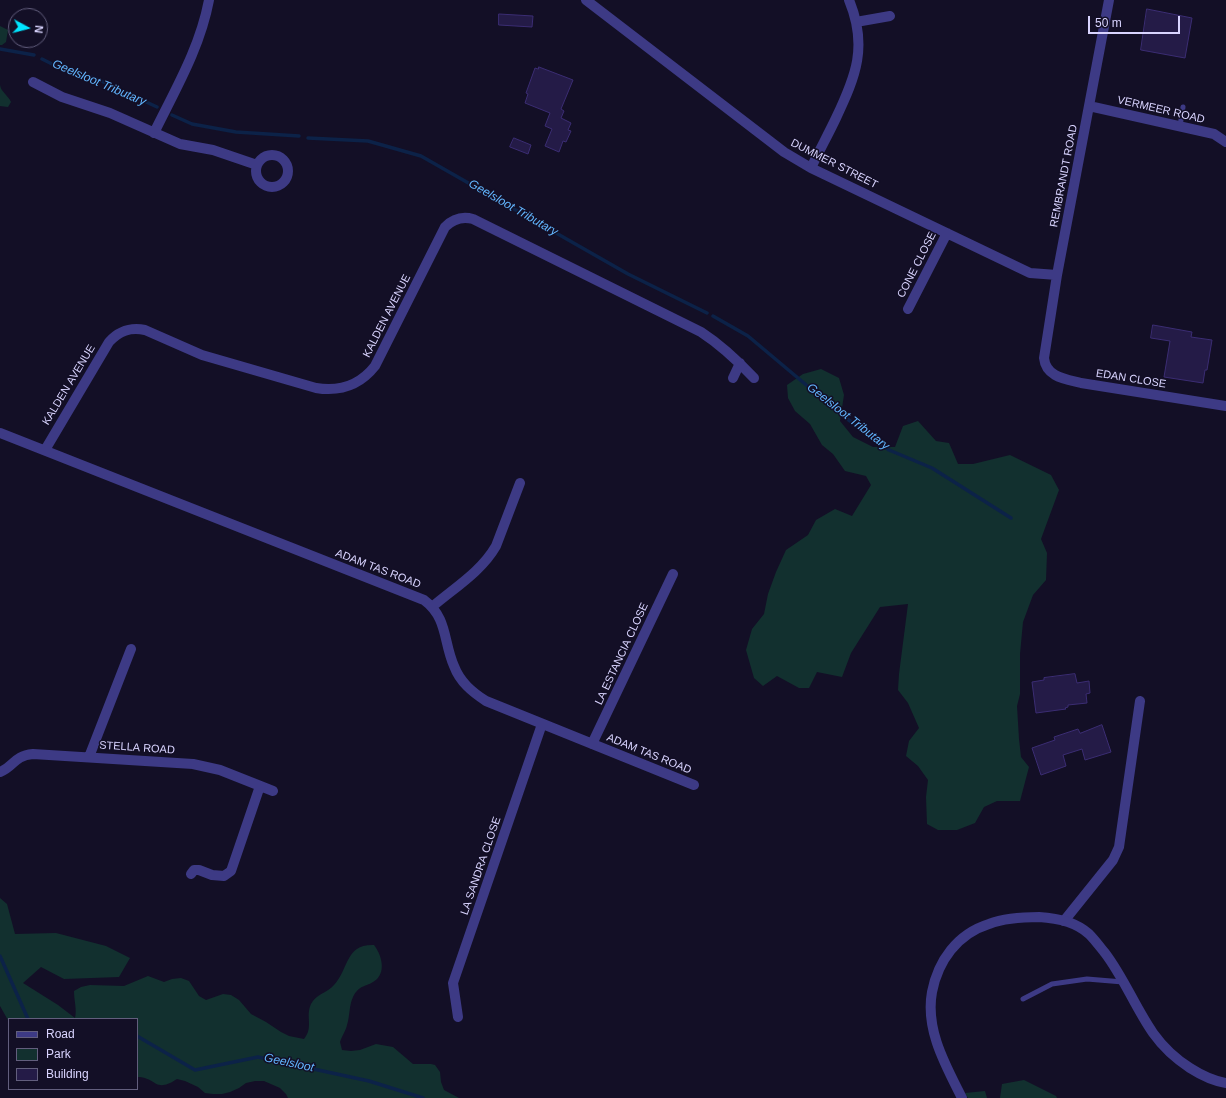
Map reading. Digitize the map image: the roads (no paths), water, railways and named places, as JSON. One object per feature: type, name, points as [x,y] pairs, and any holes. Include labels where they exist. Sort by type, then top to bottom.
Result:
[{"type":"street","points":[[154,133],[188,65],[200,34],[209,0]]},
{"type":"street","name":"DUMMER STREET","points":[[586,0],[784,152],[811,168],[1030,273],[1057,275]]},
{"type":"street","points":[[811,168],[854,78],[859,44],[856,22],[849,0]]},
{"type":"street","name":"REMBRANDT ROAD","points":[[1044,358],[1057,275],[1109,0]]},
{"type":"street","points":[[856,22],[890,16]]},
{"type":"street","points":[[33,82],[62,97],[110,113],[180,144],[213,150],[257,165]]},
{"type":"street","name":"VERMEER ROAD","points":[[1089,106],[1214,134],[1226,142]]},
{"type":"street","name":"KALDEN AVENUE","points":[[45,450],[109,342],[114,336],[126,330],[138,328],[145,330],[202,355],[316,388],[336,389],[355,384],[370,373],[380,358],[444,227],[452,220],[462,218],[473,219],[701,332],[716,342],[740,363],[754,378]]},
{"type":"street","name":"CONE CLOSE","points":[[908,309],[947,233]]},
{"type":"street","name":"EDAN CLOSE","points":[[1044,358],[1047,369],[1061,378],[1226,406]]},
{"type":"street","points":[[733,378],[740,363]]},
{"type":"street","name":"ADAM TAS ROAD","points":[[0,433],[424,600],[432,607],[442,622],[453,664],[463,682],[470,690],[486,701],[694,785]]},
{"type":"street","points":[[432,607],[481,566],[492,554],[520,483]]},
{"type":"street","name":"LA ESTANCIA CLOSE","points":[[592,744],[673,574]]},
{"type":"street","points":[[89,757],[131,649]]},
{"type":"street","points":[[1064,921],[1113,860],[1119,847],[1140,701]]},
{"type":"street","name":"LA SANDRA CLOSE","points":[[458,1017],[453,983],[542,724]]},
{"type":"street","name":"STELLA ROAD","points":[[0,772],[8,768],[17,759],[27,754],[193,764],[220,770],[274,791]]},
{"type":"street","points":[[191,874],[194,870],[199,870],[212,875],[224,876],[231,871],[260,786]]},
{"type":"street","points":[[962,1098],[942,1057],[932,1022],[931,1009],[933,991],[938,973],[943,962],[956,943],[974,930],[986,924],[1011,918],[1023,917],[1044,917],[1064,921],[1089,934],[1116,968],[1153,1034],[1170,1053],[1195,1071],[1220,1082],[1226,1083]]},
{"type":"lane","points":[[1180,126],[1183,107]]},
{"type":"lane","points":[[1023,999],[1052,984],[1087,979],[1124,982]]},
{"type":"waterway","name":"Geelsloot Tributary","points":[[0,49],[34,55]]},
{"type":"waterway","name":"Geelsloot Tributary","points":[[42,59],[52,64],[99,80],[157,107]]},
{"type":"waterway","name":"Geelsloot Tributary","points":[[172,115],[192,124],[236,132],[299,136]]},
{"type":"waterway","name":"Geelsloot Tributary","points":[[308,138],[368,141],[421,156],[628,274],[707,313]]},
{"type":"waterway","name":"Geelsloot Tributary","points":[[713,316],[748,336],[842,415],[889,450],[932,468],[1011,518]]},
{"type":"waterway","name":"Geelsloot","points":[[0,956],[28,1018]]},
{"type":"waterway","name":"Geelsloot","points":[[138,1037],[195,1070],[258,1057],[369,1081],[423,1098]]}]
